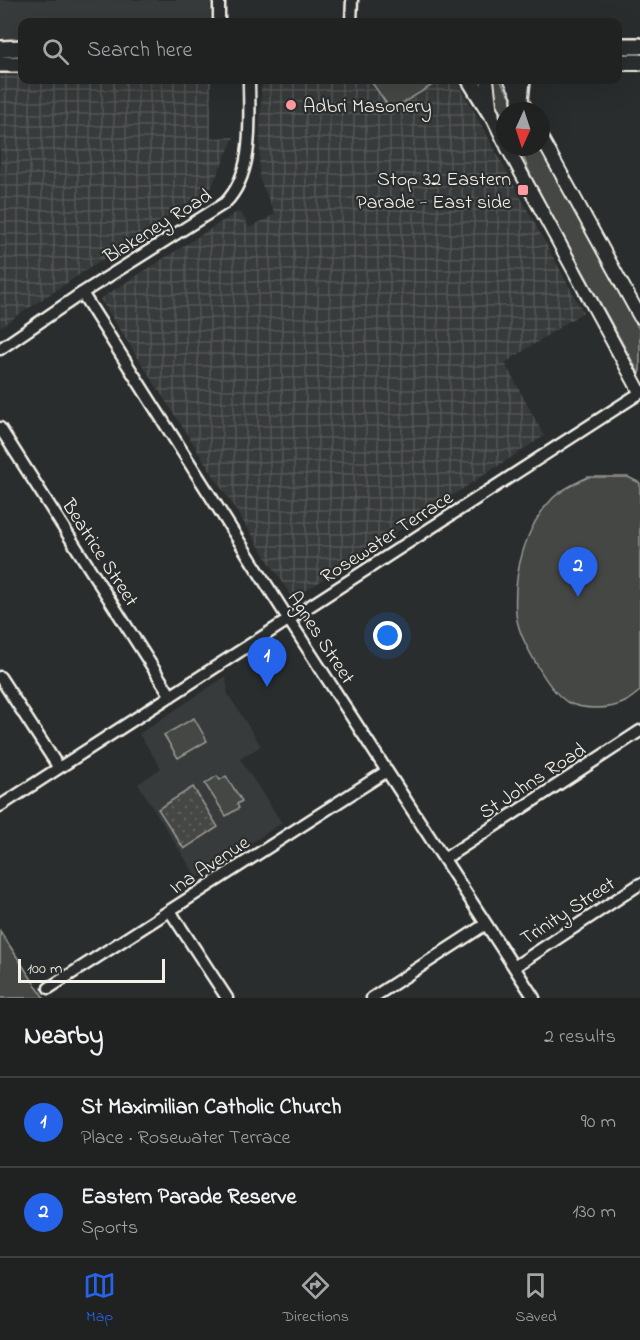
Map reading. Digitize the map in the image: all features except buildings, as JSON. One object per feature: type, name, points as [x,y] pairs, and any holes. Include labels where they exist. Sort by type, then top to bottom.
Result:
[{"type":"highway","points":[[622,46],[640,46]]},
{"type":"highway","points":[[0,49],[18,48]]},
{"type":"highway","points":[[622,62],[640,62]]},
{"type":"highway","points":[[0,64],[18,64]]},
{"type":"highway","points":[[472,84],[491,114]]},
{"type":"highway","points":[[522,84],[524,102]]},
{"type":"main road","points":[[487,84],[491,114],[496,124]]},
{"type":"main road","points":[[513,84],[522,102]]},
{"type":"main road","points":[[550,153],[640,317]]},
{"type":"main road","points":[[512,156],[640,393]]},
{"type":"street","points":[[219,0],[219,18]]},
{"type":"street","points":[[351,18],[352,0]]},
{"type":"street","name":"Blakeney Road","points":[[0,349],[81,293],[225,203],[232,196],[240,180],[247,148],[249,84]]},
{"type":"street","name":"Agnes Street","points":[[81,293],[534,998]]},
{"type":"street","name":"Rosewater Terrace","points":[[0,806],[640,393]]},
{"type":"street","name":"Beatrice Street","points":[[0,428],[171,696]]},
{"type":"street","points":[[0,677],[59,768]]},
{"type":"street","name":"St Johns Road","points":[[444,859],[640,732]]},
{"type":"street","name":"Ina Avenue","points":[[50,988],[387,771]]},
{"type":"street","name":"Trinity Street","points":[[514,967],[640,884]]},
{"type":"street","points":[[170,911],[227,998]]},
{"type":"street","points":[[372,998],[486,924]]},
{"type":"shaded area","points":[[0,0],[210,0],[210,18],[18,18],[18,38],[0,38]]},
{"type":"shaded area","points":[[18,74],[18,84],[211,84],[211,138],[234,137],[211,188],[0,327],[0,75]]},
{"type":"shaded area","points":[[263,84],[372,84],[391,111],[435,84],[459,84],[496,152],[496,156],[498,156],[583,312],[505,363],[544,436],[293,599],[100,299],[237,212],[242,214],[249,228],[275,214],[259,178],[261,88]]},
{"type":"shaded area","points":[[373,84],[434,84],[391,110]]},
{"type":"shaded area","points":[[493,84],[503,84],[514,102],[497,102]]},
{"type":"shaded area","points":[[523,156],[545,156],[640,331],[640,375],[533,180]]},
{"type":"shaded area","points":[[588,477],[628,477],[640,483],[640,691],[619,705],[604,708],[573,705],[558,694],[549,684],[526,645],[518,626],[516,613],[519,567],[528,536],[535,522],[553,498],[569,486]]},
{"type":"shaded area","points":[[226,676],[228,694],[261,746],[240,759],[282,823],[197,878],[138,784],[161,768],[139,734]]},
{"type":"shaded area","points":[[194,718],[207,741],[178,758],[164,735]]},
{"type":"shaded area","points":[[217,776],[220,780],[226,776],[242,801],[237,804],[239,808],[226,816],[205,784]]},
{"type":"shaded area","points":[[193,787],[218,827],[184,849],[158,809]]},
{"type":"shaded area","points":[[0,931],[44,998],[0,998]]},
{"type":"place","name":"Adbri Masonery","points":[[291,105]]},
{"type":"place","name":"Stop 32 Eastern Parade - East side","points":[[523,190]]},
{"type":"place","name":"Eastern Parade Reserve","points":[[578,597]]},
{"type":"place","name":"St Maximilian Catholic Church","points":[[267,687]]}]
